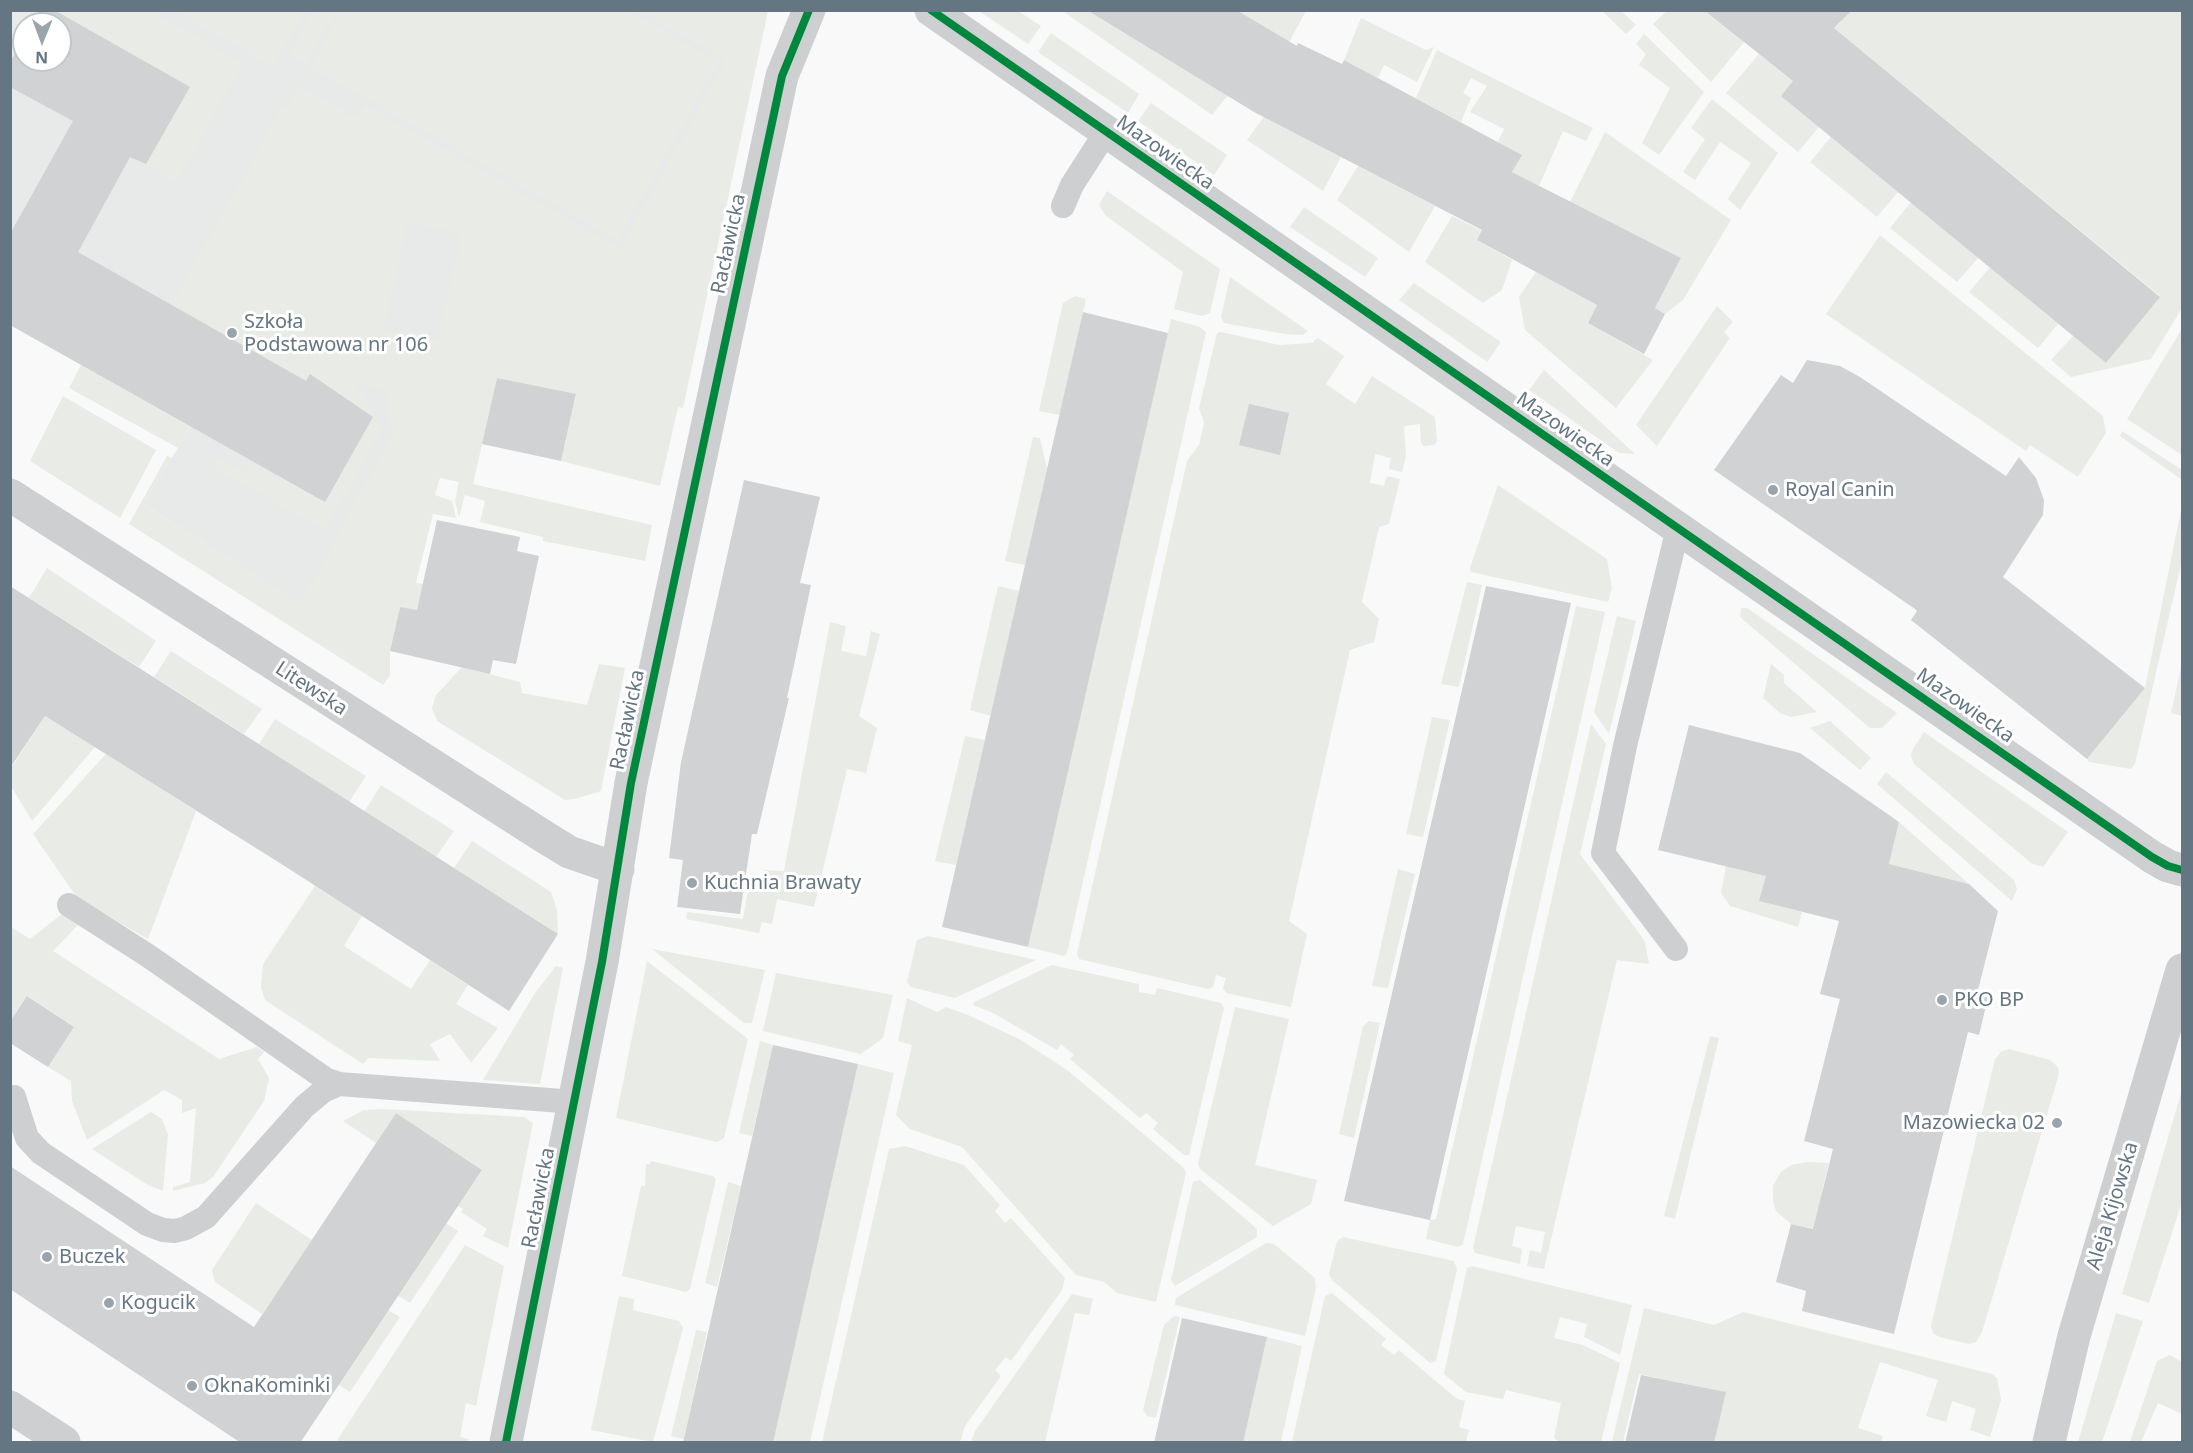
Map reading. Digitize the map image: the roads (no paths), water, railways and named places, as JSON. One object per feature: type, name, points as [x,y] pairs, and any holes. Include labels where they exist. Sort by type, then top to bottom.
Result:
[{"type":"street","name":"Racławicka","points":[[506,1443],[574,1102],[618,869],[633,772],[774,109],[782,76],[809,10]]},
{"type":"street","name":"Mazowiecka","points":[[931,10],[2152,857],[2182,870]]},
{"type":"street","name":"Litewska","points":[[10,495],[569,852],[618,869]]},
{"type":"street","name":"Aleja Kijowska","points":[[2049,1443],[2074,1336],[2182,970]]},
{"type":"street","points":[[10,1407],[64,1443]]},
{"type":"lane","points":[[1063,206],[1072,185],[1106,132]]},
{"type":"lane","points":[[1676,949],[1603,853],[1624,746],[1678,528]]},
{"type":"lane","points":[[69,905],[210,997],[305,1067],[339,1084],[574,1102]]},
{"type":"lane","points":[[14,1097],[27,1138],[41,1152],[147,1224],[175,1231],[186,1228],[206,1216],[304,1107],[323,1090],[339,1084]]},
{"type":"place","name":"Szkoła Podstawowa nr 106","points":[[232,333]]},
{"type":"place","name":"Royal Canin","points":[[1773,490]]},
{"type":"place","name":"Kuchnia Brawaty","points":[[692,883]]},
{"type":"place","name":"PKO BP","points":[[1942,1000]]},
{"type":"place","name":"Mazowiecka 02","points":[[2057,1123]]},
{"type":"place","name":"Buczek","points":[[47,1257]]},
{"type":"place","name":"Kogucik","points":[[109,1303]]},
{"type":"place","name":"OknaKominki","points":[[192,1386]]}]
